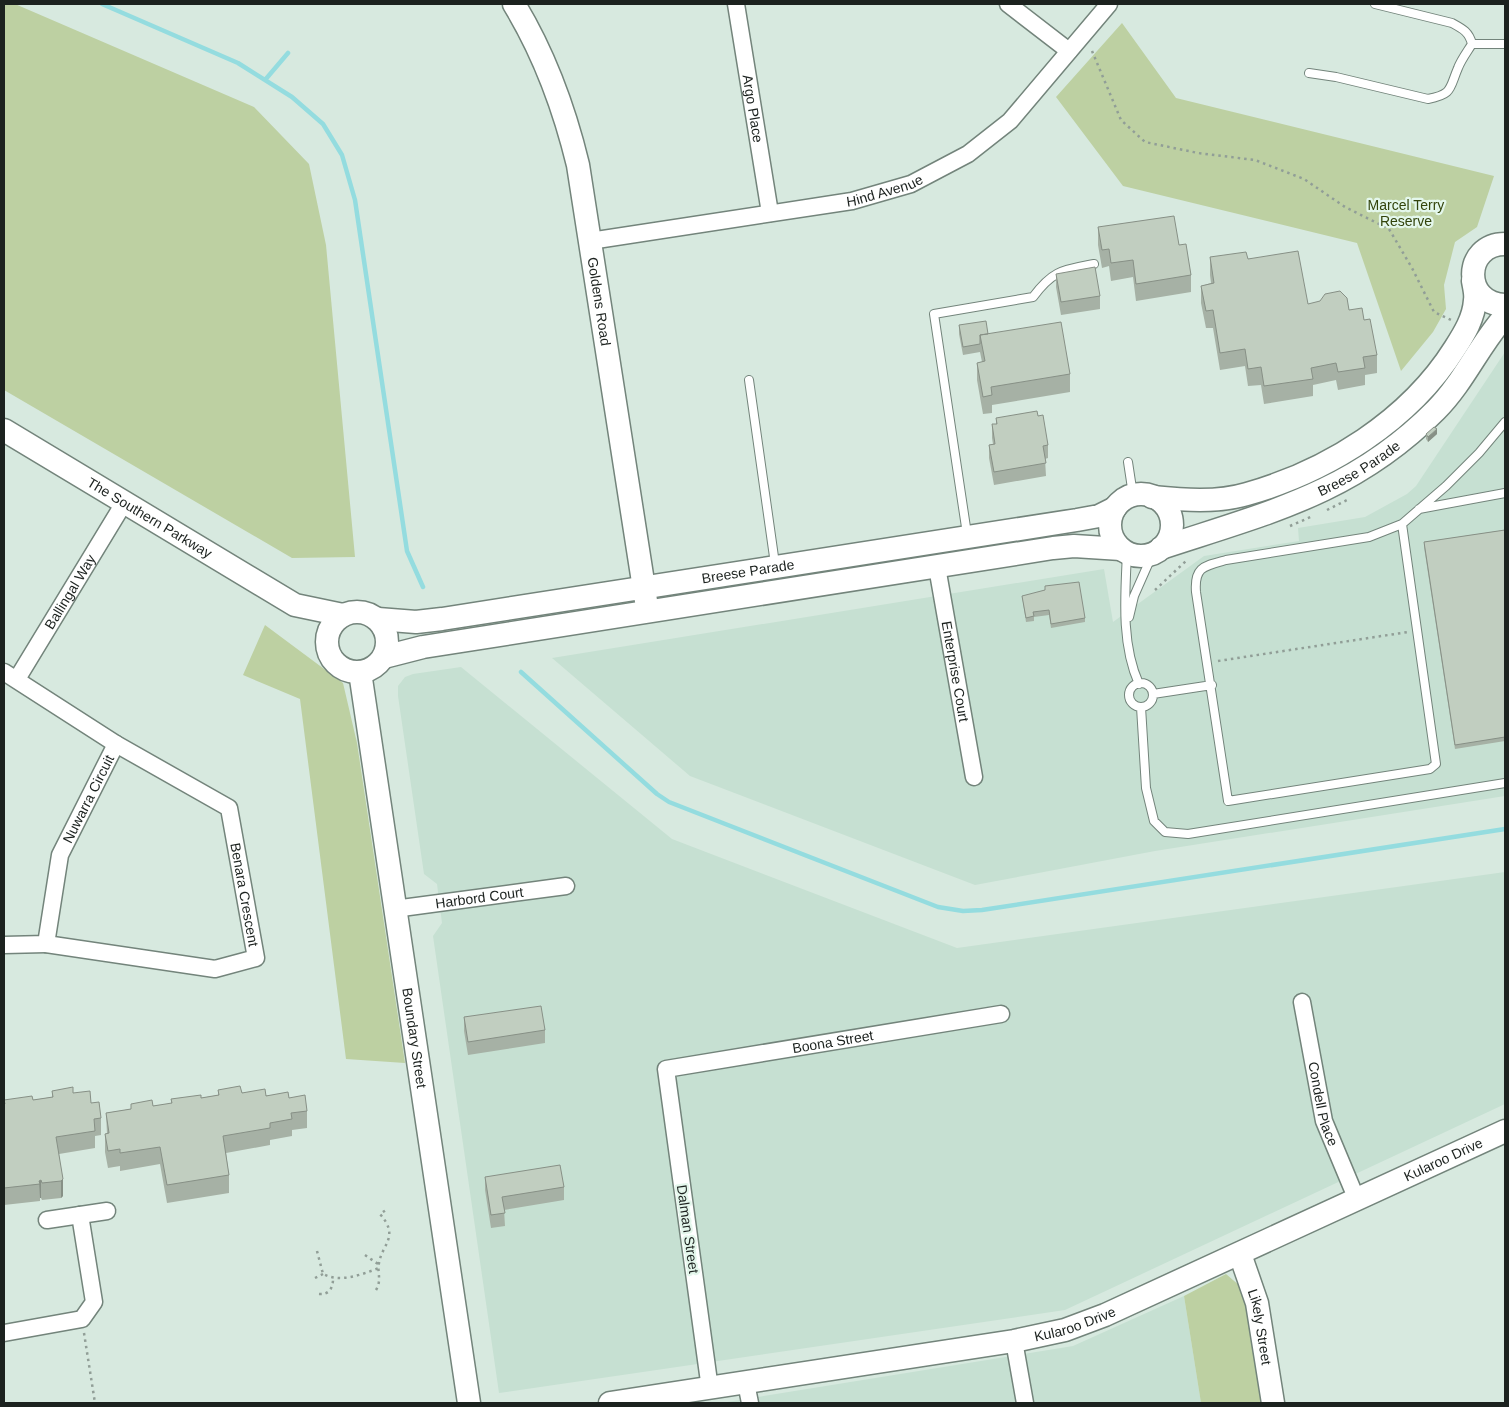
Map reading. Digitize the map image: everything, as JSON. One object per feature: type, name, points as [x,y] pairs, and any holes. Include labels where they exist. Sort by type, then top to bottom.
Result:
[{"type":"main road","name":"Goldens Road","points":[[514,4],[533,34],[555,83],[578,165],[647,612]]},
{"type":"main road","points":[[1498,246],[1505,226]]},
{"type":"main road","name":"Breese Parade","points":[[378,619],[416,622],[442,619],[967,539],[1099,516],[1134,500],[1210,500],[1246,495],[1292,479],[1330,461],[1364,440],[1403,408],[1447,360],[1467,329],[1475,300],[1473,281],[1476,261],[1498,246]]},
{"type":"main road","points":[[1473,281],[1482,297],[1490,302],[1505,306]]},
{"type":"main road","name":"Breese Parade","points":[[1157,551],[1301,502],[1339,483],[1378,460],[1437,409],[1462,379],[1505,316]]},
{"type":"main road","name":"The Southern Parkway","points":[[4,430],[124,504],[295,605],[327,644]]},
{"type":"main road","points":[[1134,500],[1168,510],[1171,520],[1170,535],[1157,551],[1144,556],[1124,551],[1111,534],[1111,516],[1134,500]]},
{"type":"main road","name":"Breese Parade","points":[[384,656],[423,646],[1053,548],[1074,546],[1124,551]]},
{"type":"main road","name":"The Southern Parkway","points":[[295,605],[344,614]]},
{"type":"main road","points":[[358,611],[372,615],[384,627],[388,637],[388,647],[384,656],[374,667],[360,672],[351,672],[334,662],[327,644],[331,627],[344,614],[358,611]]},
{"type":"main road","name":"Boundary Street","points":[[360,672],[469,1403]]},
{"type":"main road","name":"Kularoo Drive","points":[[610,1403],[710,1389],[748,1393],[1014,1341],[1092,1321],[1505,1131]]},
{"type":"main road","name":"Likely Street","points":[[1240,1254],[1257,1303],[1273,1403]]},
{"type":"street","name":"Argo Place","points":[[736,4],[770,213]]},
{"type":"street","points":[[1008,4],[1069,51]]},
{"type":"street","name":"Hind Avenue","points":[[590,241],[879,195],[911,184],[945,168],[992,137],[1010,121],[1109,4]]},
{"type":"street","name":"Ballingal Way","points":[[10,675],[124,504]]},
{"type":"street","name":"Enterprise Court","points":[[936,567],[974,777]]},
{"type":"street","name":"Nuwarra Circuit","points":[[10,675],[116,744],[60,855],[46,944]]},
{"type":"street","name":"Benara Crescent","points":[[46,944],[215,969],[256,958],[229,808],[116,744]]},
{"type":"street","name":"Harbord Court","points":[[394,908],[566,886]]},
{"type":"street","points":[[4,945],[46,944]]},
{"type":"street","name":"Condell Place","points":[[1302,1002],[1324,1121],[1357,1200]]},
{"type":"street","name":"Boona Street","points":[[666,1069],[1001,1014]]},
{"type":"street","name":"Dalman Street","points":[[666,1069],[710,1389]]},
{"type":"street","points":[[47,1220],[107,1211]]},
{"type":"street","points":[[4,1333],[82,1319],[94,1302],[80,1215]]},
{"type":"street","points":[[1014,1341],[1025,1403]]},
{"type":"lane","points":[[1309,73],[1336,77],[1428,99],[1440,97],[1453,87],[1458,68],[1472,44],[1470,36],[1463,28],[1452,23],[1375,4]]},
{"type":"lane","points":[[1472,44],[1505,44]]},
{"type":"lane","points":[[967,539],[934,314],[1033,297],[1046,279],[1060,272],[1094,264]]},
{"type":"lane","points":[[749,380],[776,568]]},
{"type":"lane","points":[[1402,524],[1436,764],[1430,769],[1228,800],[1195,580],[1205,566],[1226,560],[1369,537],[1402,524],[1473,460],[1505,422]]},
{"type":"lane","points":[[1128,462],[1134,500]]},
{"type":"lane","points":[[1417,510],[1505,493]]},
{"type":"lane","points":[[1124,551],[1126,631],[1131,667],[1139,684]]},
{"type":"lane","points":[[1126,631],[1134,596],[1157,551]]},
{"type":"lane","points":[[1141,707],[1132,702],[1129,695],[1132,688],[1139,684],[1146,685],[1153,694]]},
{"type":"lane","points":[[1153,694],[1212,685]]},
{"type":"lane","points":[[1141,707],[1148,704],[1153,694]]},
{"type":"lane","points":[[1141,707],[1146,788],[1154,821],[1165,832],[1188,834],[1505,783]]},
{"type":"path","points":[[1092,51],[1122,120],[1146,142],[1198,153],[1255,160],[1304,179],[1345,207],[1389,229],[1412,268],[1434,312],[1467,329]]},
{"type":"path","points":[[1217,661],[1409,632]]},
{"type":"path","points":[[376,1290],[380,1284],[379,1266],[389,1237],[388,1226],[380,1214],[386,1210]]},
{"type":"path","points":[[317,1251],[322,1274]]},
{"type":"path","points":[[365,1255],[379,1266]]},
{"type":"path","points":[[322,1274],[332,1279],[358,1275],[379,1266]]},
{"type":"path","points":[[315,1278],[322,1274]]},
{"type":"path","points":[[319,1294],[332,1288],[332,1279]]},
{"type":"path","points":[[82,1319],[95,1403]]},
{"type":"shaded area","points":[[1505,352],[1505,796],[1155,851],[975,885],[690,776],[552,658],[1104,569],[1113,622],[1204,556],[1299,541],[1298,528],[1365,517],[1407,494],[1416,486]]},
{"type":"shaded area","points":[[461,667],[672,839],[957,948],[1505,872],[1505,1104],[1065,1310],[499,1393],[433,936],[442,923],[437,884],[424,874],[398,696],[398,686],[405,677],[413,674]]},
{"type":"shaded area","points":[[1184,1296],[1201,1403],[721,1403],[1073,1346]]},
{"type":"green space","points":[[4,4],[15,4],[254,107],[309,164],[326,245],[355,557],[292,558],[4,390]]},
{"type":"green space","name":"Marcel Terry Reserve","points":[[1122,23],[1176,98],[1494,176],[1477,227],[1455,242],[1444,285],[1446,309],[1433,332],[1401,371],[1357,243],[1123,186],[1056,97]]},
{"type":"green space","points":[[265,625],[343,683],[357,743],[405,1063],[346,1059],[300,699],[243,675]]},
{"type":"green space","points":[[1226,1274],[1240,1286],[1251,1321],[1265,1403],[1201,1403],[1184,1296]]},
{"type":"building","points":[[1174,216],[1179,245],[1186,244],[1191,275],[1136,284],[1133,260],[1111,263],[1109,249],[1102,250],[1098,227]]},
{"type":"building","points":[[1298,251],[1308,304],[1320,301],[1325,294],[1340,291],[1347,298],[1349,310],[1362,308],[1364,320],[1370,319],[1377,355],[1363,357],[1365,368],[1338,372],[1336,363],[1311,368],[1313,379],[1264,386],[1261,367],[1248,369],[1245,349],[1220,353],[1213,310],[1206,311],[1201,286],[1214,283],[1210,257],[1246,252],[1248,259]]},
{"type":"building","points":[[1095,267],[1100,296],[1061,302],[1056,274]]},
{"type":"building","points":[[986,321],[988,334],[980,335],[980,344],[963,347],[959,325]]},
{"type":"building","points":[[1061,322],[1070,374],[991,387],[992,395],[983,397],[977,363],[985,361],[980,335]]},
{"type":"building","points":[[1037,411],[1038,416],[1043,415],[1048,445],[1043,446],[1046,463],[994,472],[989,445],[995,444],[992,424],[997,424],[996,418]]},
{"type":"building","points":[[1434,427],[1437,429],[1428,437],[1426,434]]},
{"type":"building","points":[[1505,530],[1505,737],[1455,745],[1424,542]]},
{"type":"building","points":[[1079,582],[1085,618],[1051,624],[1049,610],[1033,612],[1034,616],[1026,618],[1022,596],[1045,590],[1045,586]]},
{"type":"building","points":[[541,1006],[545,1030],[468,1042],[464,1017]]},
{"type":"building","points":[[240,1086],[242,1093],[265,1089],[266,1096],[288,1092],[289,1098],[305,1095],[307,1111],[291,1113],[292,1119],[270,1123],[270,1128],[223,1136],[229,1175],[167,1185],[160,1147],[120,1153],[120,1149],[108,1151],[105,1134],[109,1133],[106,1113],[131,1109],[131,1104],[152,1100],[153,1106],[172,1103],[171,1099],[219,1095],[218,1090]]},
{"type":"building","points":[[73,1087],[73,1093],[90,1091],[91,1103],[99,1102],[101,1118],[94,1119],[95,1131],[56,1137],[63,1179],[61,1181],[42,1183],[41,1180],[39,1181],[40,1184],[4,1188],[4,1100],[32,1096],[33,1100],[53,1097],[52,1091]]},
{"type":"building","points":[[560,1165],[564,1187],[502,1197],[505,1213],[491,1215],[485,1177]]},
{"type":"waterway","points":[[102,4],[238,63],[292,97],[323,124],[342,155],[355,200],[407,551],[423,587]]},
{"type":"waterway","points":[[265,80],[288,53]]},
{"type":"waterway","points":[[521,672],[657,794],[669,802],[938,907],[963,911],[982,910],[1505,829]]}]
